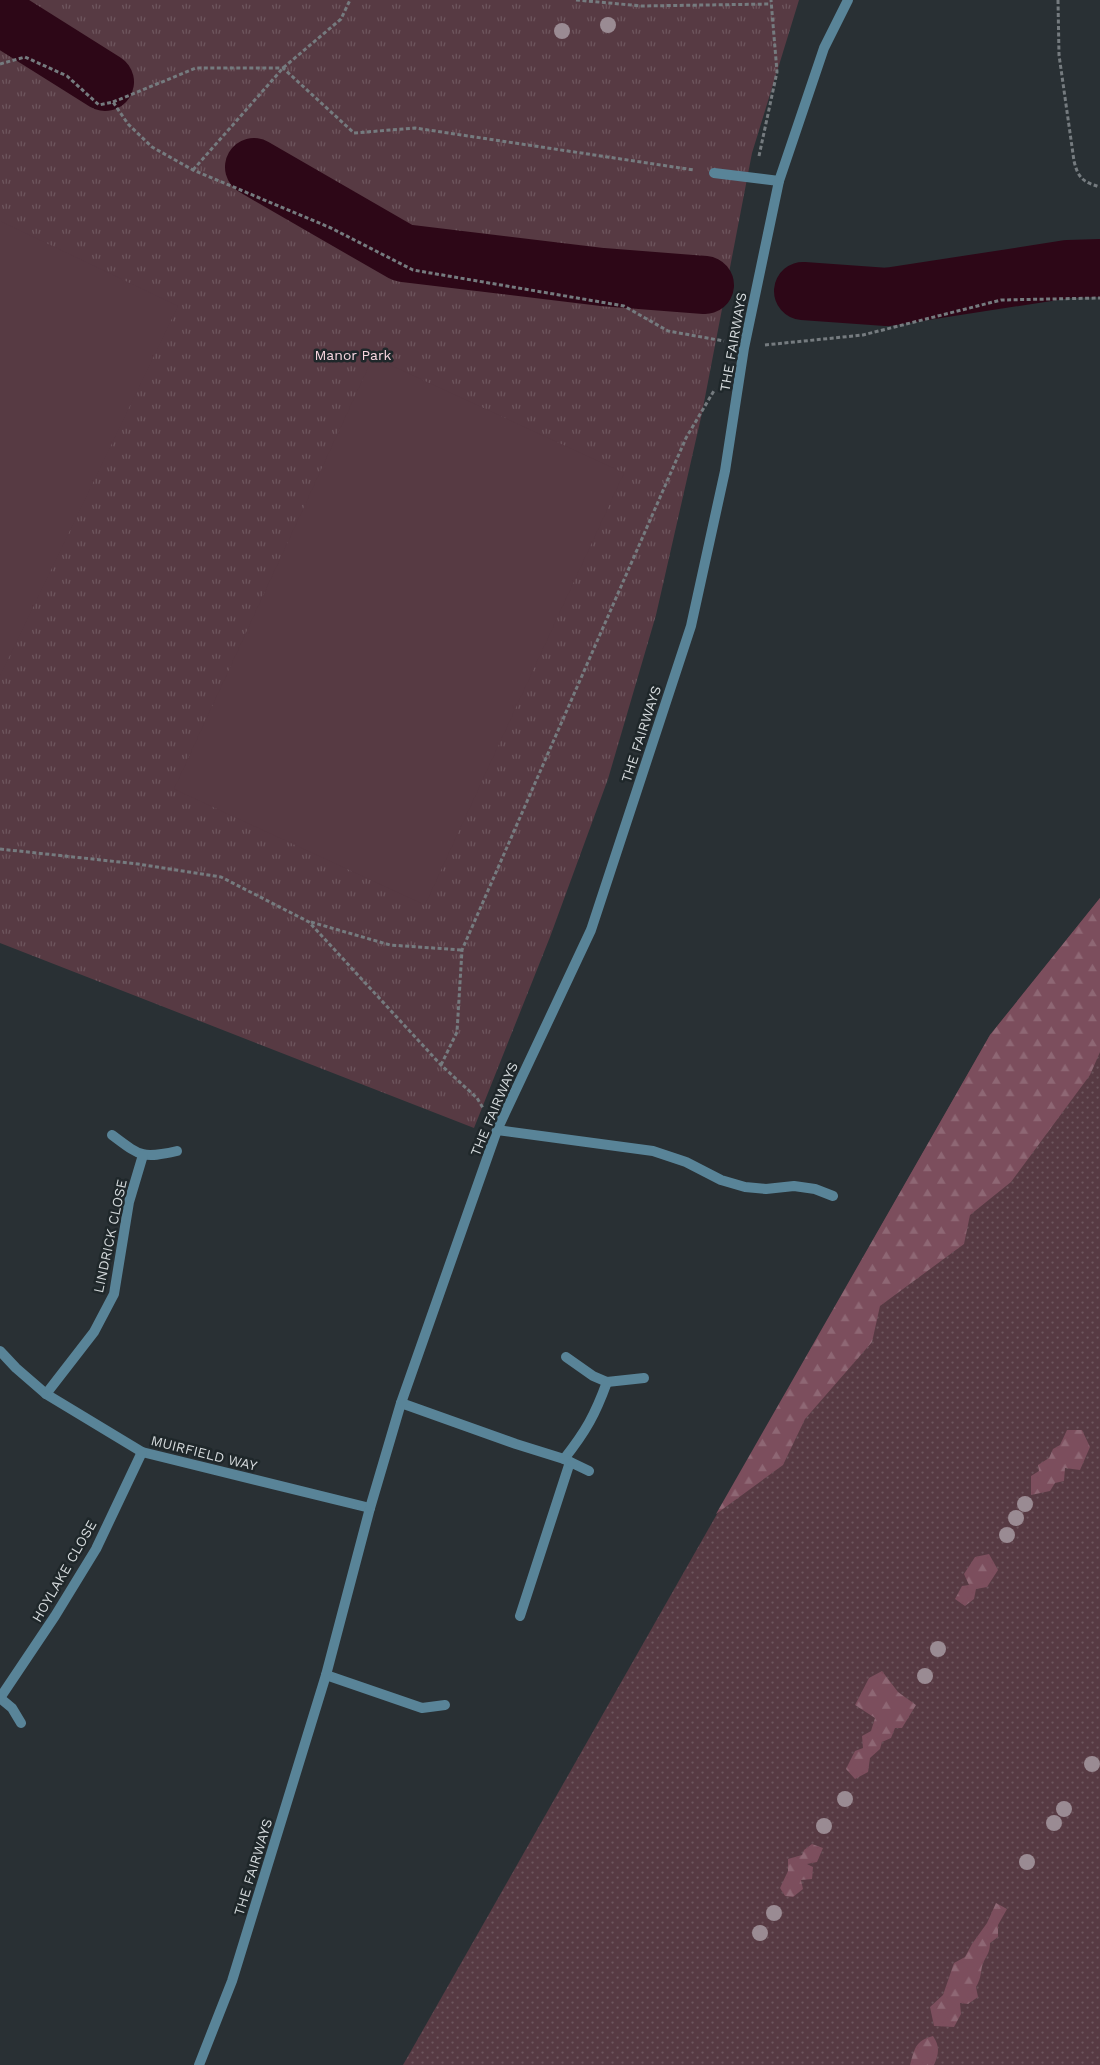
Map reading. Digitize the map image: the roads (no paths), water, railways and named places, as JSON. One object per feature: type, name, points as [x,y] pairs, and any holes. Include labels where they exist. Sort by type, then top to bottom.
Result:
[{"type":"street","name":"THE FAIRWAYS","points":[[199,2065],[232,1981],[326,1675],[370,1508],[401,1403],[496,1130],[591,930],[691,626],[725,471],[744,348],[779,181],[824,48],[848,0]]},
{"type":"street","points":[[714,173],[779,181]]},
{"type":"street","points":[[496,1130],[653,1152],[686,1162],[721,1180],[745,1187],[766,1189],[794,1186],[815,1188],[833,1196]]},
{"type":"street","points":[[112,1135],[133,1151],[143,1155],[177,1151]]},
{"type":"street","name":"LINDRICK CLOSE","points":[[46,1394],[94,1332],[114,1294],[129,1202],[143,1155]]},
{"type":"street","name":"MUIRFIELD WAY","points":[[0,1351],[46,1394],[142,1452],[370,1508]]},
{"type":"street","points":[[566,1357],[593,1376],[607,1382],[644,1378]]},
{"type":"street","points":[[520,1616],[567,1460],[596,1412],[607,1382]]},
{"type":"street","points":[[401,1403],[567,1460],[589,1471]]},
{"type":"street","name":"HOYLAKE CLOSE","points":[[0,1698],[56,1616],[96,1549],[142,1452]]},
{"type":"street","points":[[326,1675],[422,1708],[446,1705]]},
{"type":"street","points":[[0,1698],[12,1708],[21,1722]]},
{"type":"waterway","points":[[0,16],[105,82]]},
{"type":"waterway","points":[[254,167],[403,253],[602,277],[705,285]]},
{"type":"waterway","points":[[803,291],[887,297],[1068,269],[1100,268]]},
{"type":"park label","name":"Manor Park","points":[[353,355]]}]
